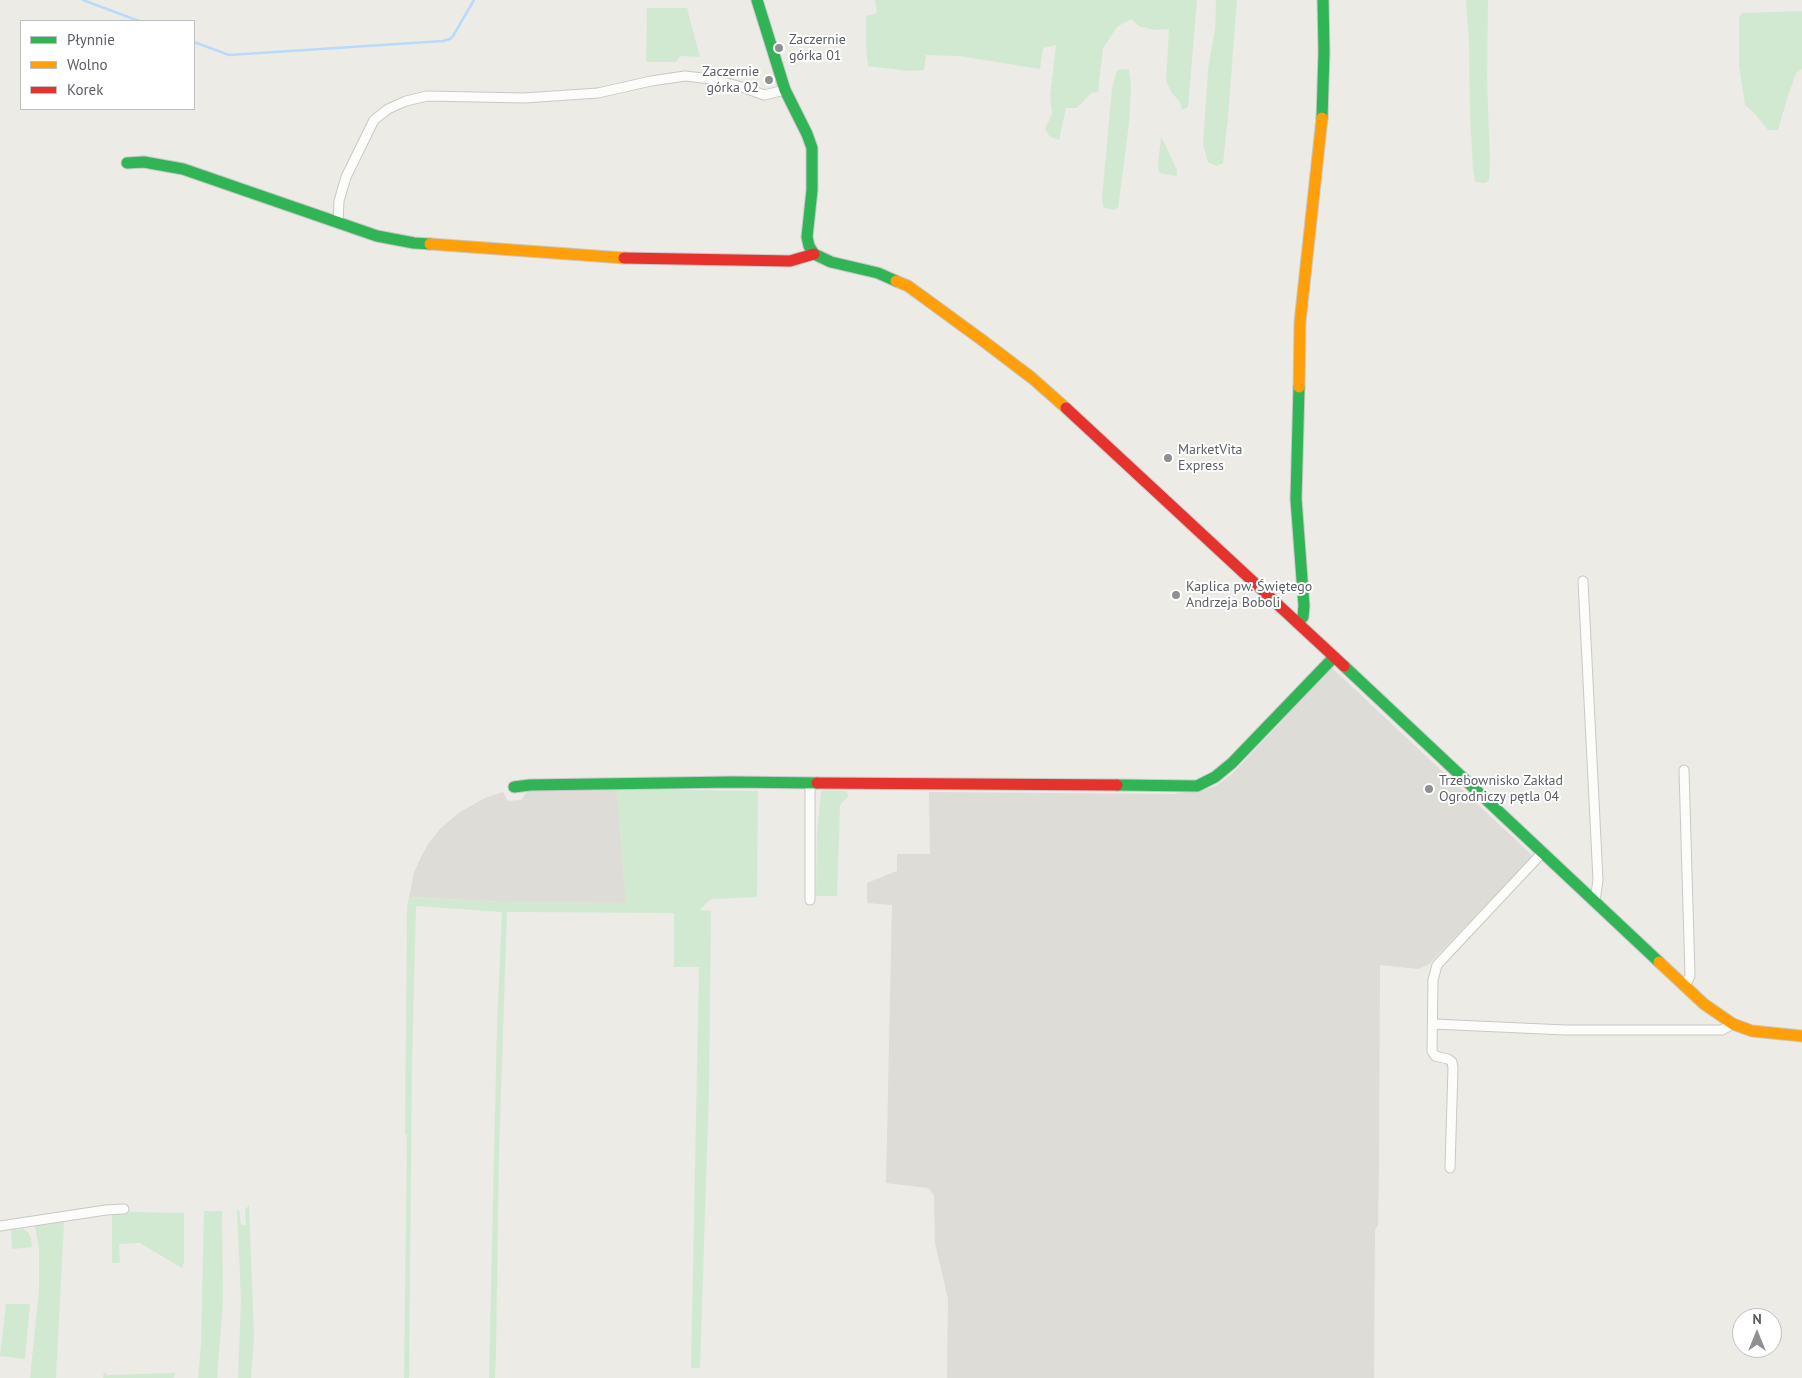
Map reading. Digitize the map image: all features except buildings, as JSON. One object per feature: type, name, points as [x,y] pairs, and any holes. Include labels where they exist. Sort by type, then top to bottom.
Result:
[{"type":"street","points":[[757,0],[785,90],[808,134],[812,148],[812,190],[807,237],[809,246],[814,254],[831,262],[878,273],[908,286],[1032,378],[1086,425],[1704,1004],[1733,1024],[1752,1030],[1802,1036]]},
{"type":"street","points":[[1298,623],[1303,617],[1304,606],[1296,499],[1300,331],[1322,118],[1323,0]]},
{"type":"street","points":[[338,223],[339,201],[346,177],[374,120],[388,109],[406,101],[427,96],[524,98],[598,92],[685,76],[727,83],[764,95],[785,90]]},
{"type":"street","points":[[127,163],[144,162],[183,169],[377,236],[414,244],[626,258],[790,261],[814,254]]},
{"type":"street","points":[[1583,581],[1598,880],[1595,901]]},
{"type":"street","points":[[514,787],[530,785],[733,782],[1197,786],[1215,777],[1232,763],[1334,658]]},
{"type":"street","points":[[1684,770],[1690,976],[1685,986]]},
{"type":"street","points":[[810,783],[810,900]]},
{"type":"street","points":[[1450,1168],[1453,1068],[1452,1062],[1435,1056],[1432,1051],[1433,980],[1437,965],[1543,852]]},
{"type":"street","points":[[1433,1024],[1565,1030],[1722,1030],[1733,1024]]},
{"type":"street","points":[[0,1226],[124,1209]]},
{"type":"shaded area","points":[[1332,668],[1533,856],[1429,964],[1418,969],[1380,965],[1379,1166],[1378,1225],[1375,1230],[1374,1378],[947,1378],[948,1299],[935,1243],[934,1195],[928,1188],[886,1183],[892,905],[867,903],[867,883],[897,871],[897,854],[930,854],[929,792],[1175,794],[1214,787],[1232,774]]},
{"type":"shaded area","points":[[529,789],[591,789],[593,791],[617,789],[626,903],[500,902],[409,897],[414,873],[419,861],[428,844],[441,828],[460,812],[485,798],[503,792],[508,801],[521,800]]},
{"type":"green space","points":[[875,0],[1197,0],[1188,107],[1182,110],[1180,102],[1171,92],[1166,81],[1169,29],[1154,30],[1139,26],[1131,19],[1117,27],[1103,48],[1098,92],[1091,93],[1077,108],[1066,108],[1059,140],[1050,137],[1045,129],[1052,114],[1050,96],[1056,45],[1043,48],[1040,69],[959,56],[926,55],[924,70],[910,71],[868,66],[866,16],[877,13]]},
{"type":"green space","points":[[1216,0],[1237,0],[1223,163],[1217,166],[1208,162],[1203,145],[1208,69],[1215,29]]},
{"type":"green space","points":[[1466,0],[1488,0],[1487,79],[1490,158],[1489,181],[1484,183],[1475,182],[1473,168]]},
{"type":"green space","points":[[647,8],[687,8],[700,57],[680,56],[676,62],[646,62]]},
{"type":"green space","points":[[1802,11],[1802,69],[1796,73],[1778,130],[1768,130],[1745,105],[1739,66],[1739,17],[1742,13]]},
{"type":"green space","points":[[1129,69],[1131,87],[1129,124],[1118,208],[1113,210],[1103,207],[1102,197],[1112,89],[1117,70]]},
{"type":"green space","points":[[1161,136],[1177,170],[1177,176],[1159,173]]},
{"type":"green space","points":[[617,789],[758,791],[757,897],[711,899],[699,910],[711,911],[709,1090],[700,1368],[691,1368],[699,967],[674,967],[674,913],[507,912],[499,1152],[496,1355],[495,1378],[489,1378],[497,1024],[502,912],[416,906],[412,1063],[409,1378],[404,1378],[407,907],[409,897],[500,902],[626,903]]},
{"type":"green space","points":[[821,791],[845,791],[849,795],[840,805],[837,896],[816,896],[817,833]]},
{"type":"green space","points":[[249,1205],[254,1335],[251,1378],[238,1378],[241,1301],[237,1210],[239,1210],[241,1225],[246,1225],[245,1210]]},
{"type":"green space","points":[[204,1211],[222,1211],[223,1301],[217,1378],[198,1378],[201,1343]]},
{"type":"green space","points":[[131,1212],[184,1213],[184,1262],[182,1268],[140,1243],[119,1244],[120,1263],[112,1263],[112,1215]]},
{"type":"green space","points":[[64,1221],[56,1378],[30,1378],[39,1290],[39,1248],[35,1226]]},
{"type":"green space","points":[[23,1229],[28,1232],[32,1247],[12,1249],[11,1230]]},
{"type":"green space","points":[[6,1304],[30,1304],[25,1359],[0,1356]]},
{"type":"green space","points":[[104,1372],[107,1375],[175,1373],[174,1378],[103,1378]]},
{"type":"waterway","points":[[83,0],[136,20]]},
{"type":"waterway","points":[[195,42],[229,55],[443,41],[453,36],[474,0]]},
{"type":"traffic: fast","points":[[757,0],[785,90],[812,148],[812,190],[807,237],[809,246],[814,254],[831,262],[878,273],[896,281]]},
{"type":"traffic: fast","points":[[1322,118],[1323,0]]},
{"type":"traffic: fast","points":[[127,163],[144,162],[183,169],[377,236],[430,244]]},
{"type":"traffic: fast","points":[[1298,623],[1303,617],[1304,606],[1296,499],[1299,387]]},
{"type":"traffic: fast","points":[[1117,785],[1197,786],[1215,777],[1232,763],[1334,657]]},
{"type":"traffic: fast","points":[[1344,666],[1659,962]]},
{"type":"traffic: fast","points":[[514,787],[530,785],[733,782],[817,783]]},
{"type":"traffic: slow","points":[[1299,387],[1300,322],[1322,118]]},
{"type":"traffic: slow","points":[[430,244],[624,258]]},
{"type":"traffic: slow","points":[[896,281],[908,286],[982,340],[1032,378],[1066,408]]},
{"type":"traffic: slow","points":[[1659,962],[1704,1004],[1733,1024],[1752,1031],[1802,1036]]},
{"type":"traffic: jam","points":[[624,258],[790,261],[814,254]]},
{"type":"traffic: jam","points":[[1066,408],[1344,666]]},
{"type":"traffic: jam","points":[[817,783],[1117,785]]},
{"type":"place","name":"Zaczernie górka 01","points":[[779,48]]},
{"type":"place","name":"Zaczernie górka 02","points":[[769,80]]},
{"type":"place","name":"MarketVita Express","points":[[1168,458]]},
{"type":"place","name":"Kaplica pw. Świętego Andrzeja Boboli","points":[[1176,595]]},
{"type":"place","name":"Trzebownisko Zakład Ogrodniczy pętla 04","points":[[1429,789]]}]
